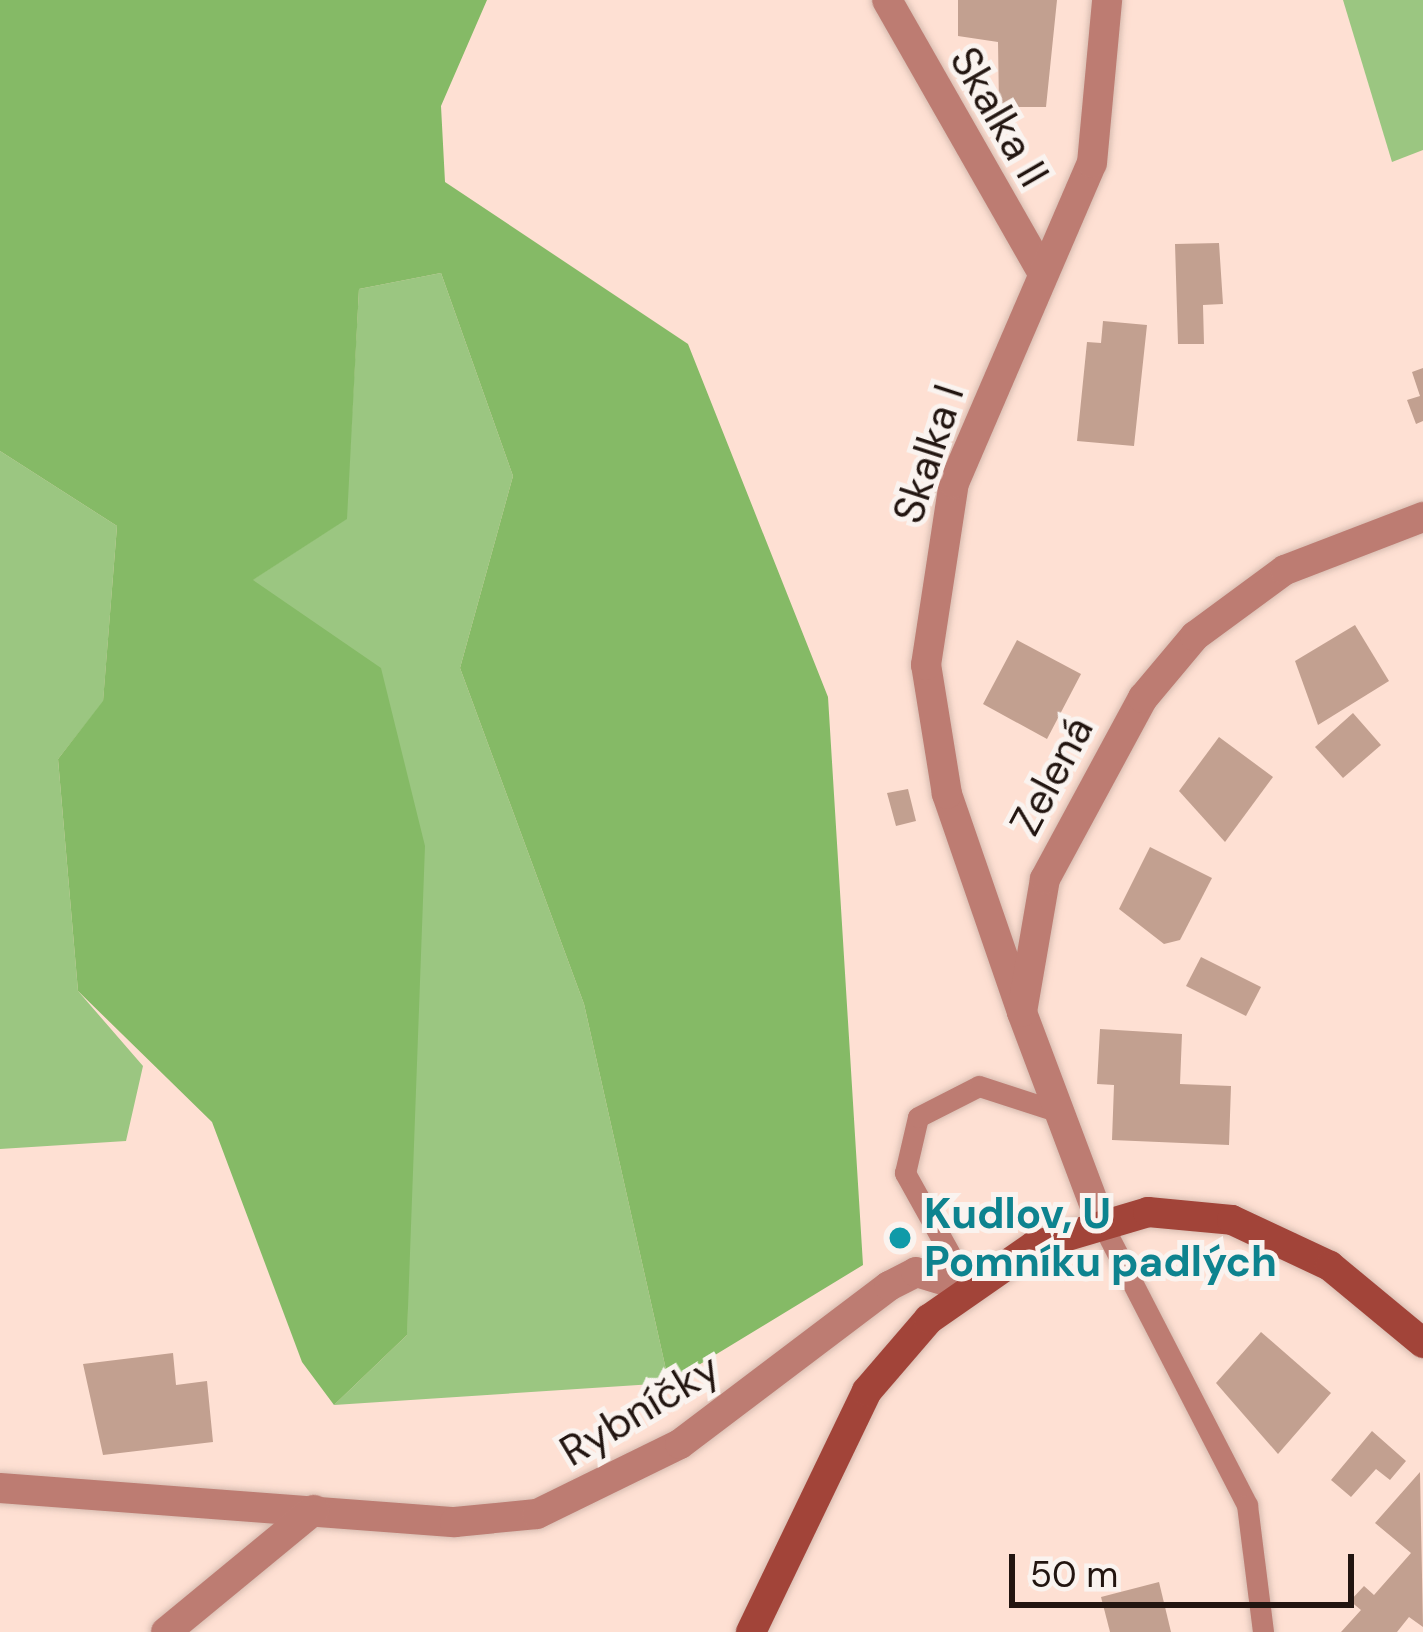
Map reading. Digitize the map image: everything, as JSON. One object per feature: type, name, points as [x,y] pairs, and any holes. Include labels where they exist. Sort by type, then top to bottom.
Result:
[{"type":"street","name":"Skalka II","points":[[887,0],[1043,274]]},
{"type":"street","name":"Skalka I","points":[[1022,1012],[947,794],[926,665],[954,483],[1092,163],[1107,0]]},
{"type":"street","name":"Zelená","points":[[1100,1220],[1022,1012],[1032,913],[1143,698],[1195,635],[1285,570],[1423,517]]},
{"type":"street","points":[[751,1632],[841,1431],[896,1354],[969,1288],[1100,1220],[1191,1214],[1263,1230],[1330,1266],[1423,1343]]},
{"type":"street","name":"Rybníčky","points":[[0,1488],[455,1522],[537,1514],[680,1444],[889,1286],[916,1272],[969,1288]]},
{"type":"street","points":[[166,1632],[314,1510]]},
{"type":"lane","points":[[969,1288],[905,1173],[918,1117],[979,1086],[1062,1113]]},
{"type":"lane","points":[[1100,1220],[1247,1505],[1264,1632]]},
{"type":"green space","points":[[0,0],[487,0],[441,106],[445,182],[688,344],[828,697],[863,1265],[669,1383],[584,1004],[460,668],[513,476],[441,273],[359,289],[347,519],[253,580],[381,668],[425,846],[407,1335],[334,1405],[302,1362],[212,1122],[78,991],[58,759],[103,701],[117,526],[0,451]]},
{"type":"green space","points":[[1343,0],[1423,0],[1423,150],[1392,162]]},
{"type":"green space","points":[[441,273],[513,476],[460,668],[584,1004],[669,1383],[334,1405],[407,1335],[409,1137],[252,580],[346,519],[359,289]]},
{"type":"green space","points":[[0,451],[117,526],[103,702],[58,759],[78,991],[143,1066],[126,1141],[0,1149]]},
{"type":"building","points":[[958,0],[1057,0],[1046,107],[999,107],[998,42],[958,36]]},
{"type":"building","points":[[1219,243],[1223,304],[1203,305],[1204,344],[1178,344],[1175,244]]},
{"type":"building","points":[[1103,321],[1147,325],[1134,446],[1077,441],[1087,342],[1101,343]]},
{"type":"building","points":[[1423,368],[1423,421],[1416,424],[1407,400],[1420,396],[1412,372]]},
{"type":"building","points":[[1355,625],[1389,681],[1318,725],[1295,661]]},
{"type":"building","points":[[1017,640],[1081,674],[1047,739],[983,704]]},
{"type":"building","points":[[1353,713],[1381,745],[1343,778],[1315,747]]},
{"type":"building","points":[[1219,737],[1273,777],[1225,842],[1179,791]]},
{"type":"building","points":[[908,789],[916,821],[896,826],[887,793]]},
{"type":"building","points":[[1150,847],[1212,878],[1180,940],[1164,944],[1119,909]]},
{"type":"building","points":[[1201,957],[1261,987],[1246,1016],[1186,986]]},
{"type":"building","points":[[1100,1029],[1182,1034],[1180,1084],[1231,1086],[1229,1145],[1112,1140],[1114,1085],[1097,1084]]},
{"type":"building","points":[[1261,1332],[1331,1393],[1278,1454],[1216,1383]]},
{"type":"building","points":[[173,1353],[176,1385],[207,1381],[213,1442],[103,1455],[83,1364]]},
{"type":"building","points":[[1372,1431],[1406,1461],[1390,1480],[1376,1469],[1351,1497],[1331,1480]]},
{"type":"building","points":[[1420,1472],[1423,1627],[1409,1617],[1397,1632],[1341,1632],[1361,1610],[1350,1601],[1364,1586],[1374,1595],[1411,1553],[1375,1523]]},
{"type":"building","points":[[1159,1582],[1171,1632],[1110,1632],[1101,1597]]},
{"type":"place","name":"Kudlov, U Pomníku padlých","points":[[900,1238]]}]
